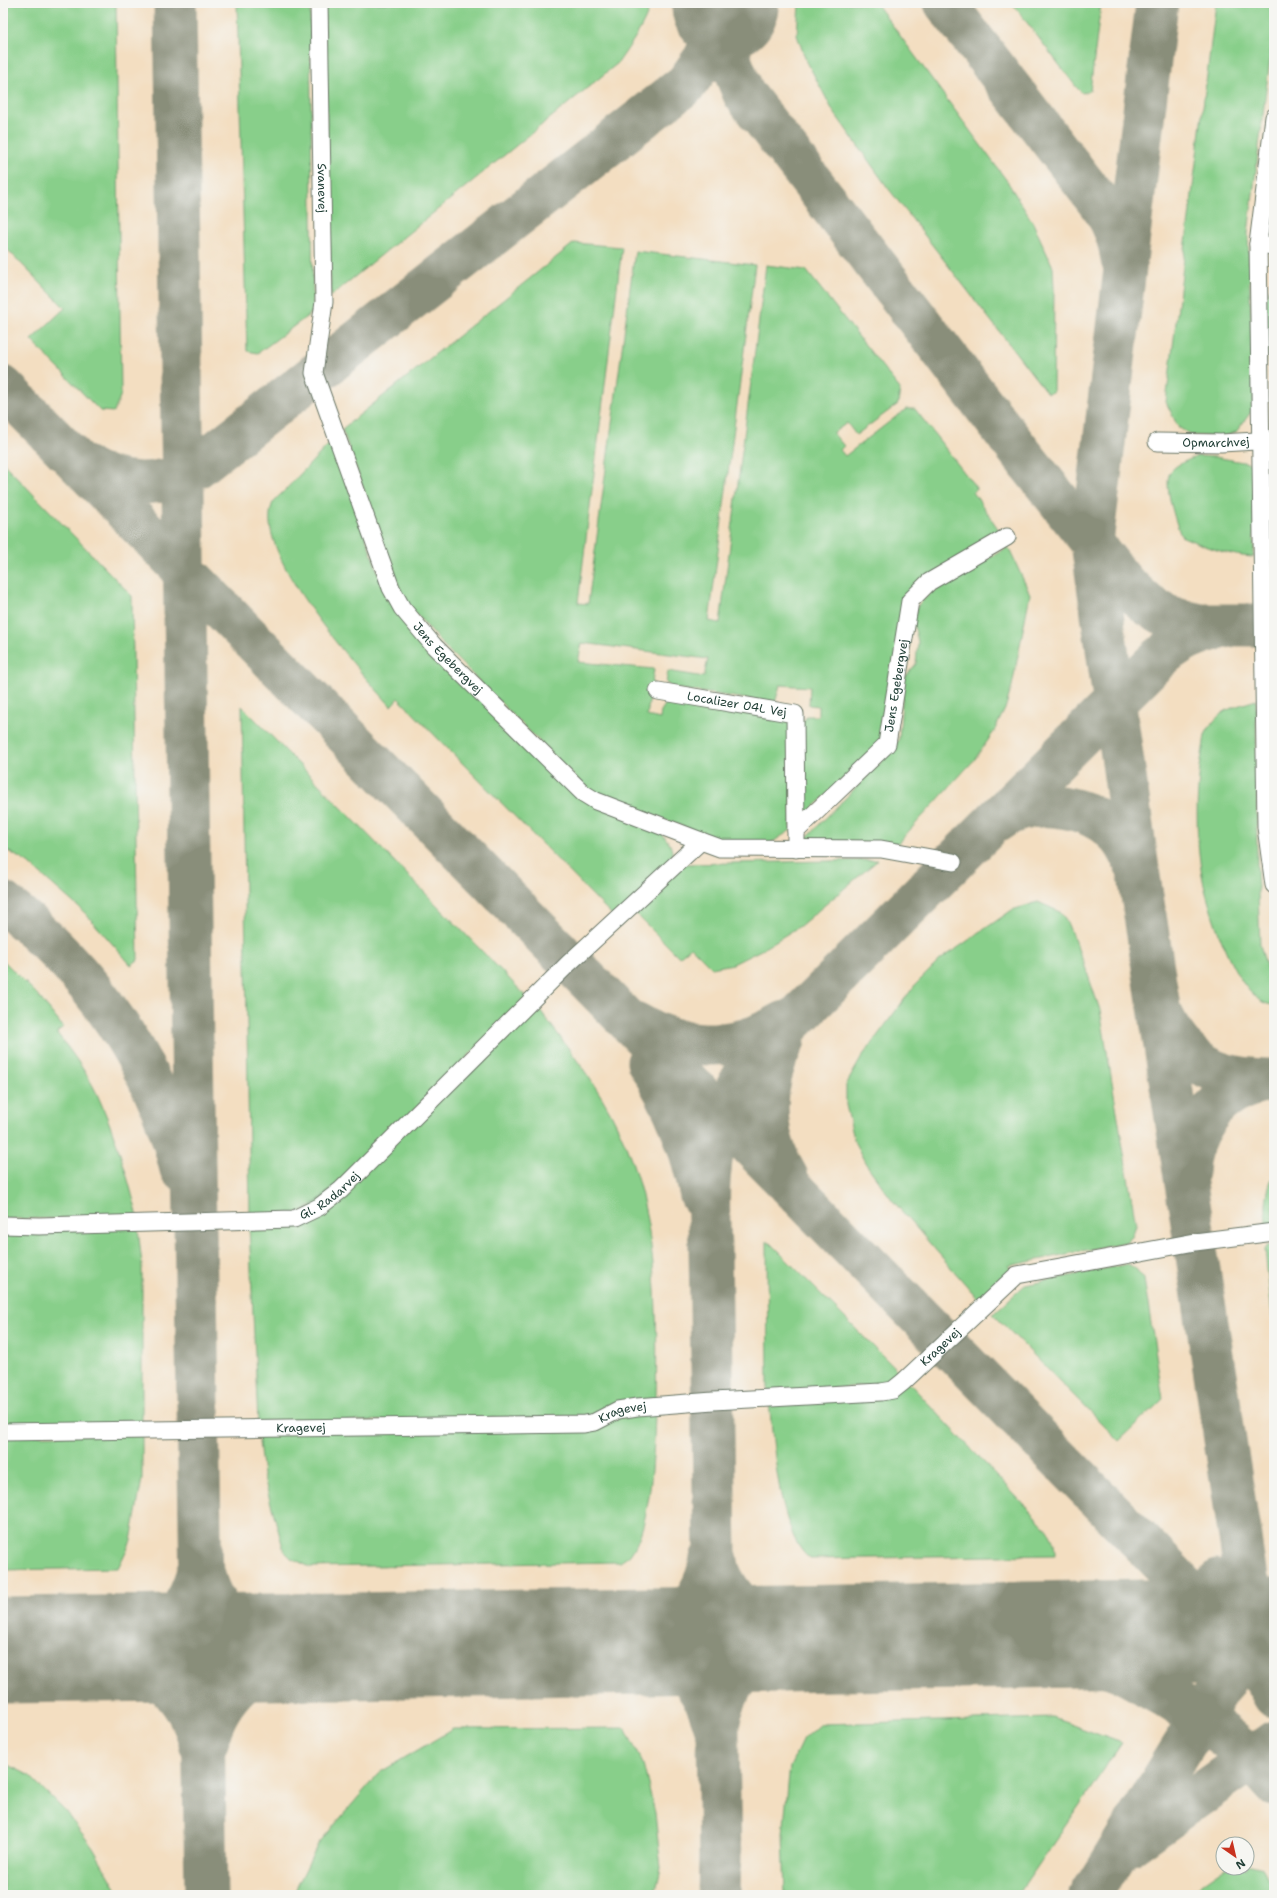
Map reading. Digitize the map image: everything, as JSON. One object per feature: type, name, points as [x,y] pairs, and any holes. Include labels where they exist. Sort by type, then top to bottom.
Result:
[{"type":"lane","name":"Svanevej","points":[[314,373],[324,302],[319,3]]},
{"type":"lane","points":[[1274,117],[1266,245],[1266,827],[1274,885]]},
{"type":"lane","name":"Jens Egebergvej","points":[[314,373],[391,588],[402,608],[434,646],[583,793],[603,804],[720,848],[881,850],[953,862]]},
{"type":"lane","name":"Opmarchvej","points":[[1157,442],[1221,443],[1267,440]]},
{"type":"lane","name":"Jens Egebergvej","points":[[796,831],[887,744],[910,601],[929,582],[1007,537]]},
{"type":"lane","name":"Localizer 04L Vej","points":[[658,691],[795,714],[796,831]]},
{"type":"lane","points":[[796,831],[796,850]]},
{"type":"lane","name":"Gl. Radarvej","points":[[3,1225],[39,1226],[294,1218],[319,1207],[341,1190],[569,963],[701,841]]},
{"type":"lane","name":"Kragevej","points":[[3,1432],[584,1424],[595,1422],[618,1410],[637,1407],[713,1401],[881,1392],[893,1390],[903,1382],[1017,1276],[1195,1242],[1274,1232]]},
{"type":"green space","points":[[3,3],[116,3],[121,394],[114,412],[100,411],[31,340],[65,308],[3,245]]},
{"type":"green space","points":[[237,3],[310,3],[313,312],[258,353],[247,351]]},
{"type":"green space","points":[[324,3],[651,3],[641,27],[618,63],[331,296]]},
{"type":"green space","points":[[799,3],[876,3],[1007,181],[1033,223],[1053,267],[1053,392],[1047,393],[888,188],[833,111],[805,58],[797,35]]},
{"type":"green space","points":[[1012,3],[1101,3],[1090,91],[1082,93],[1077,88]]},
{"type":"green space","points":[[1216,3],[1274,3],[1274,27],[1248,233],[1254,408],[1236,432],[1222,437],[1191,435],[1178,427],[1166,402]]},
{"type":"green space","points":[[574,243],[622,247],[578,603],[588,604],[635,251],[755,265],[709,621],[720,623],[766,265],[806,270],[900,389],[898,404],[856,435],[847,423],[833,433],[844,446],[840,450],[845,456],[906,409],[915,409],[977,489],[973,492],[1001,533],[911,589],[884,730],[877,745],[799,822],[801,725],[807,716],[818,716],[818,706],[809,705],[810,687],[780,685],[775,703],[673,688],[666,683],[668,671],[704,677],[708,659],[582,643],[578,662],[654,669],[647,716],[660,719],[661,711],[668,700],[786,719],[791,726],[791,830],[771,843],[737,843],[710,837],[600,795],[586,788],[445,647],[404,600],[342,429]]},
{"type":"green space","points":[[1274,281],[1274,420],[1264,309],[1265,298]]},
{"type":"green space","points":[[332,441],[382,584],[572,790],[662,834],[671,847],[672,853],[670,860],[665,868],[648,887],[615,918],[398,698],[391,706],[334,640],[293,581],[278,552],[270,526],[272,505]]},
{"type":"green space","points":[[1274,455],[1274,557],[1269,557],[1269,457]]},
{"type":"green space","points":[[1198,456],[1215,457],[1254,464],[1254,557],[1226,553],[1181,536],[1169,493],[1169,476],[1171,471],[1177,466]]},
{"type":"green space","points":[[3,461],[5,465],[132,596],[138,960],[131,965],[85,913],[28,863],[3,848]]},
{"type":"green space","points":[[1008,547],[1030,594],[1012,686],[1005,709],[993,733],[975,759],[898,843],[810,844],[805,839],[891,752],[899,739],[904,678],[916,664],[918,642],[913,621],[918,605],[929,594]]},
{"type":"green space","points":[[1256,700],[1257,865],[1260,945],[1274,993],[1274,1005],[1261,1001],[1249,990],[1238,975],[1228,956],[1213,916],[1204,885],[1199,852],[1197,799],[1200,765],[1206,733],[1212,723],[1222,713],[1234,707]]},
{"type":"green space","points":[[242,706],[527,997],[333,1191],[299,1213],[250,1215]]},
{"type":"green space","points":[[878,860],[800,926],[761,950],[733,964],[712,968],[691,947],[679,957],[634,912],[685,864]]},
{"type":"green space","points":[[1038,902],[1060,912],[1066,920],[1083,961],[1100,1010],[1136,1225],[1132,1237],[1126,1242],[1008,1266],[1013,1271],[980,1301],[893,1201],[866,1164],[855,1143],[846,1105],[846,1085],[863,1055],[915,985],[940,960],[1012,910]]},
{"type":"green space","points":[[3,960],[36,993],[63,1027],[57,1033],[87,1075],[101,1103],[122,1159],[138,1217],[3,1219]]},
{"type":"green space","points":[[535,1003],[581,1066],[602,1098],[612,1115],[633,1163],[649,1229],[653,1264],[657,1334],[656,1401],[594,1416],[258,1423],[249,1226],[292,1224]]},
{"type":"green space","points":[[1274,1173],[1274,1225],[1266,1225],[1269,1186]]},
{"type":"green space","points":[[3,1228],[138,1228],[142,1265],[142,1425],[3,1427]]},
{"type":"green space","points":[[767,1241],[902,1375],[893,1383],[768,1394]]},
{"type":"green space","points":[[1268,1244],[1274,1247],[1274,1335],[1265,1249]]},
{"type":"green space","points":[[1128,1264],[1136,1269],[1144,1279],[1163,1399],[1119,1441],[993,1314],[1025,1285]]},
{"type":"green space","points":[[909,1383],[1044,1526],[1052,1540],[1055,1555],[810,1559],[799,1547],[784,1509],[779,1487],[769,1403]]},
{"type":"green space","points":[[655,1411],[654,1445],[650,1486],[643,1525],[637,1542],[630,1555],[620,1562],[310,1567],[291,1558],[284,1551],[263,1475],[258,1433],[613,1418]]},
{"type":"green space","points":[[142,1434],[142,1479],[131,1541],[118,1568],[3,1570],[3,1436]]},
{"type":"green space","points":[[1053,1718],[1122,1743],[1018,1895],[785,1895],[783,1834],[790,1766],[803,1739],[820,1724]]},
{"type":"green space","points":[[625,1728],[643,1764],[655,1813],[661,1868],[655,1895],[293,1895],[318,1844],[379,1773],[453,1729]]},
{"type":"green space","points":[[3,1762],[30,1776],[65,1811],[93,1848],[120,1895],[3,1895]]},
{"type":"green space","points":[[1255,1867],[1263,1869],[1274,1890],[1274,1895],[1186,1895],[1215,1875],[1255,1876]]},
{"type":"taxiway","points":[[175,3],[206,1895]]},
{"type":"taxiway","points":[[945,3],[1103,208],[1116,233],[1122,260]]},
{"type":"taxiway","points":[[1157,3],[1092,543],[1139,876],[1247,1584],[1253,1614],[1270,1669]]},
{"type":"taxiway","points":[[725,6],[727,45],[732,65],[744,94],[1020,452],[1124,583],[1148,605],[1167,616],[1183,621],[1201,625],[1274,625]]},
{"type":"taxiway","points":[[83,466],[112,479],[140,483],[168,479],[197,467],[686,84],[704,59],[717,32],[724,9]]},
{"type":"taxiway","points":[[3,387],[1230,1632],[1261,1672],[1274,1696]]},
{"type":"taxiway","points":[[719,1895],[720,1858],[708,1198],[710,1165],[713,1148],[723,1116],[729,1102],[752,1062],[1152,665],[1178,644],[1187,639],[1206,631],[1229,626]]},
{"type":"taxiway","points":[[997,821],[1011,813],[1027,808],[1044,806],[1061,807],[1078,811],[1094,817],[1109,826],[1126,845],[1137,868]]},
{"type":"taxiway","points":[[3,903],[64,957],[91,988],[115,1021],[136,1055],[155,1092],[170,1130],[181,1169]]},
{"type":"taxiway","points":[[1163,1017],[1172,1033],[1183,1047],[1194,1058],[1206,1066],[1220,1073],[1235,1077],[1271,1080]]},
{"type":"taxiway","points":[[635,1023],[663,1036],[694,1043],[710,1044],[742,1041],[757,1036],[785,1022]]},
{"type":"taxiway","points":[[784,1040],[776,1057],[771,1074],[767,1109],[772,1143],[778,1160],[787,1177]]},
{"type":"taxiway","points":[[648,1062],[666,1093],[681,1126],[693,1161],[701,1196]]},
{"type":"taxiway","points":[[1187,1172],[1192,1146],[1197,1133],[1212,1111],[1232,1094],[1252,1085],[1274,1080]]},
{"type":"taxiway","points":[[611,1641],[647,1633],[677,1618],[689,1607],[698,1594],[706,1578],[711,1559]]},
{"type":"taxiway","points":[[717,1561],[723,1579],[734,1597],[742,1606],[758,1619],[779,1629],[819,1637]]},
{"type":"taxiway","points":[[96,1648],[133,1643],[146,1639],[157,1633],[176,1616],[184,1605],[195,1582],[198,1570]]},
{"type":"taxiway","points":[[203,1571],[209,1591],[218,1608],[230,1620],[244,1629],[259,1635],[276,1639],[314,1644]]},
{"type":"taxiway","points":[[1138,1634],[1172,1621],[1193,1608],[1218,1581]]},
{"type":"taxiway","points":[[1091,1895],[1228,1674],[1246,1632],[1248,1621]]},
{"type":"taxiway","points":[[968,1636],[1023,1645],[1059,1653],[1095,1662],[1126,1674],[1200,1717],[1247,1755],[1274,1784]]},
{"type":"taxiway","points":[[719,1721],[724,1702],[732,1686],[743,1673],[756,1662],[787,1647],[822,1638]]},
{"type":"taxiway","points":[[611,1641],[648,1651],[678,1666],[689,1676],[699,1689],[708,1706],[715,1726]]},
{"type":"taxiway","points":[[207,1743],[219,1710],[241,1683],[255,1672],[286,1656],[308,1650],[345,1646]]},
{"type":"taxiway","points":[[96,1648],[141,1666],[156,1676],[174,1692],[193,1721],[200,1743]]},
{"type":"taxiway","points":[[1131,1844],[1274,1742]]},
{"type":"runway","points":[[3,1650],[1274,1631]]}]
